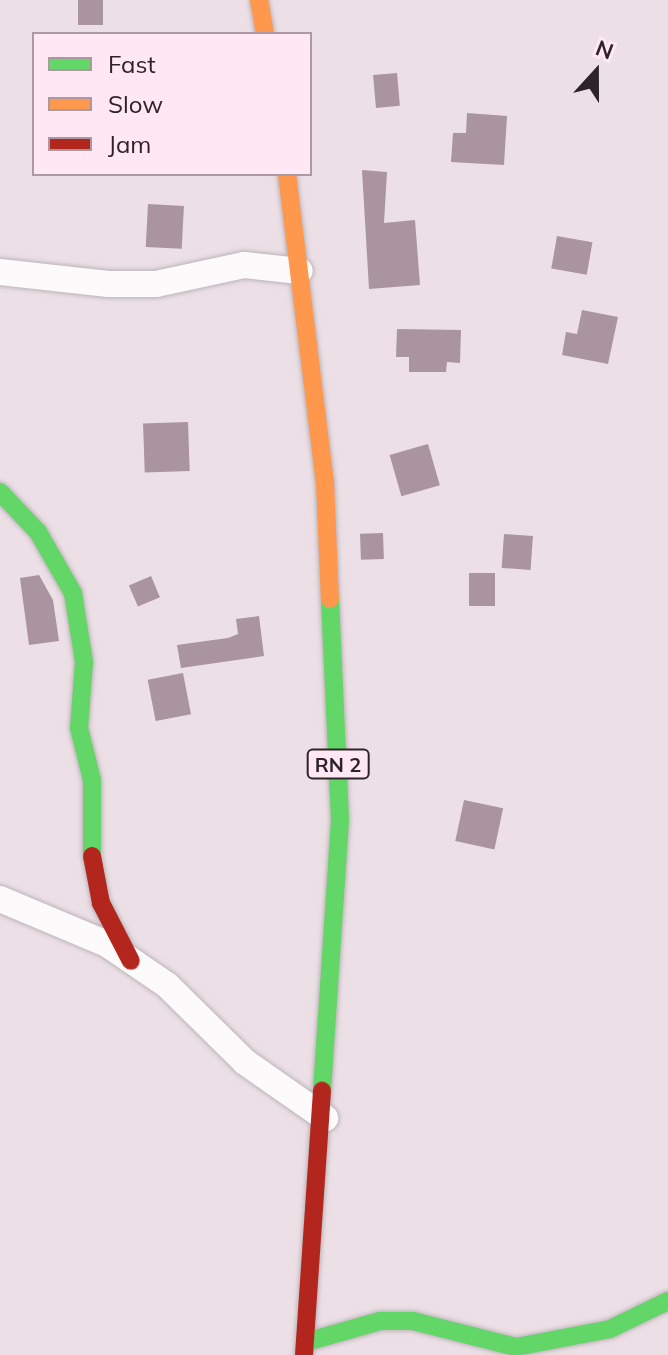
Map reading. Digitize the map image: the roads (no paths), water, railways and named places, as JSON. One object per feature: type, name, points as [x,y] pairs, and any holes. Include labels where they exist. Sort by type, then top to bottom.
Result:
[{"type":"main road","points":[[259,0],[265,32]]},
{"type":"main road","name":"RN 2","points":[[287,176],[325,482],[339,805],[325,1118],[305,1349]]},
{"type":"main road","points":[[0,492],[38,532],[73,593],[84,662],[79,728],[92,780],[91,852],[101,903],[131,961]]},
{"type":"main road","points":[[305,1349],[380,1321],[413,1321],[516,1347],[610,1329],[668,1301]]},
{"type":"street","points":[[0,272],[108,284],[156,284],[244,265],[300,271]]},
{"type":"street","points":[[0,899],[131,961],[167,985],[245,1062],[325,1118]]}]
